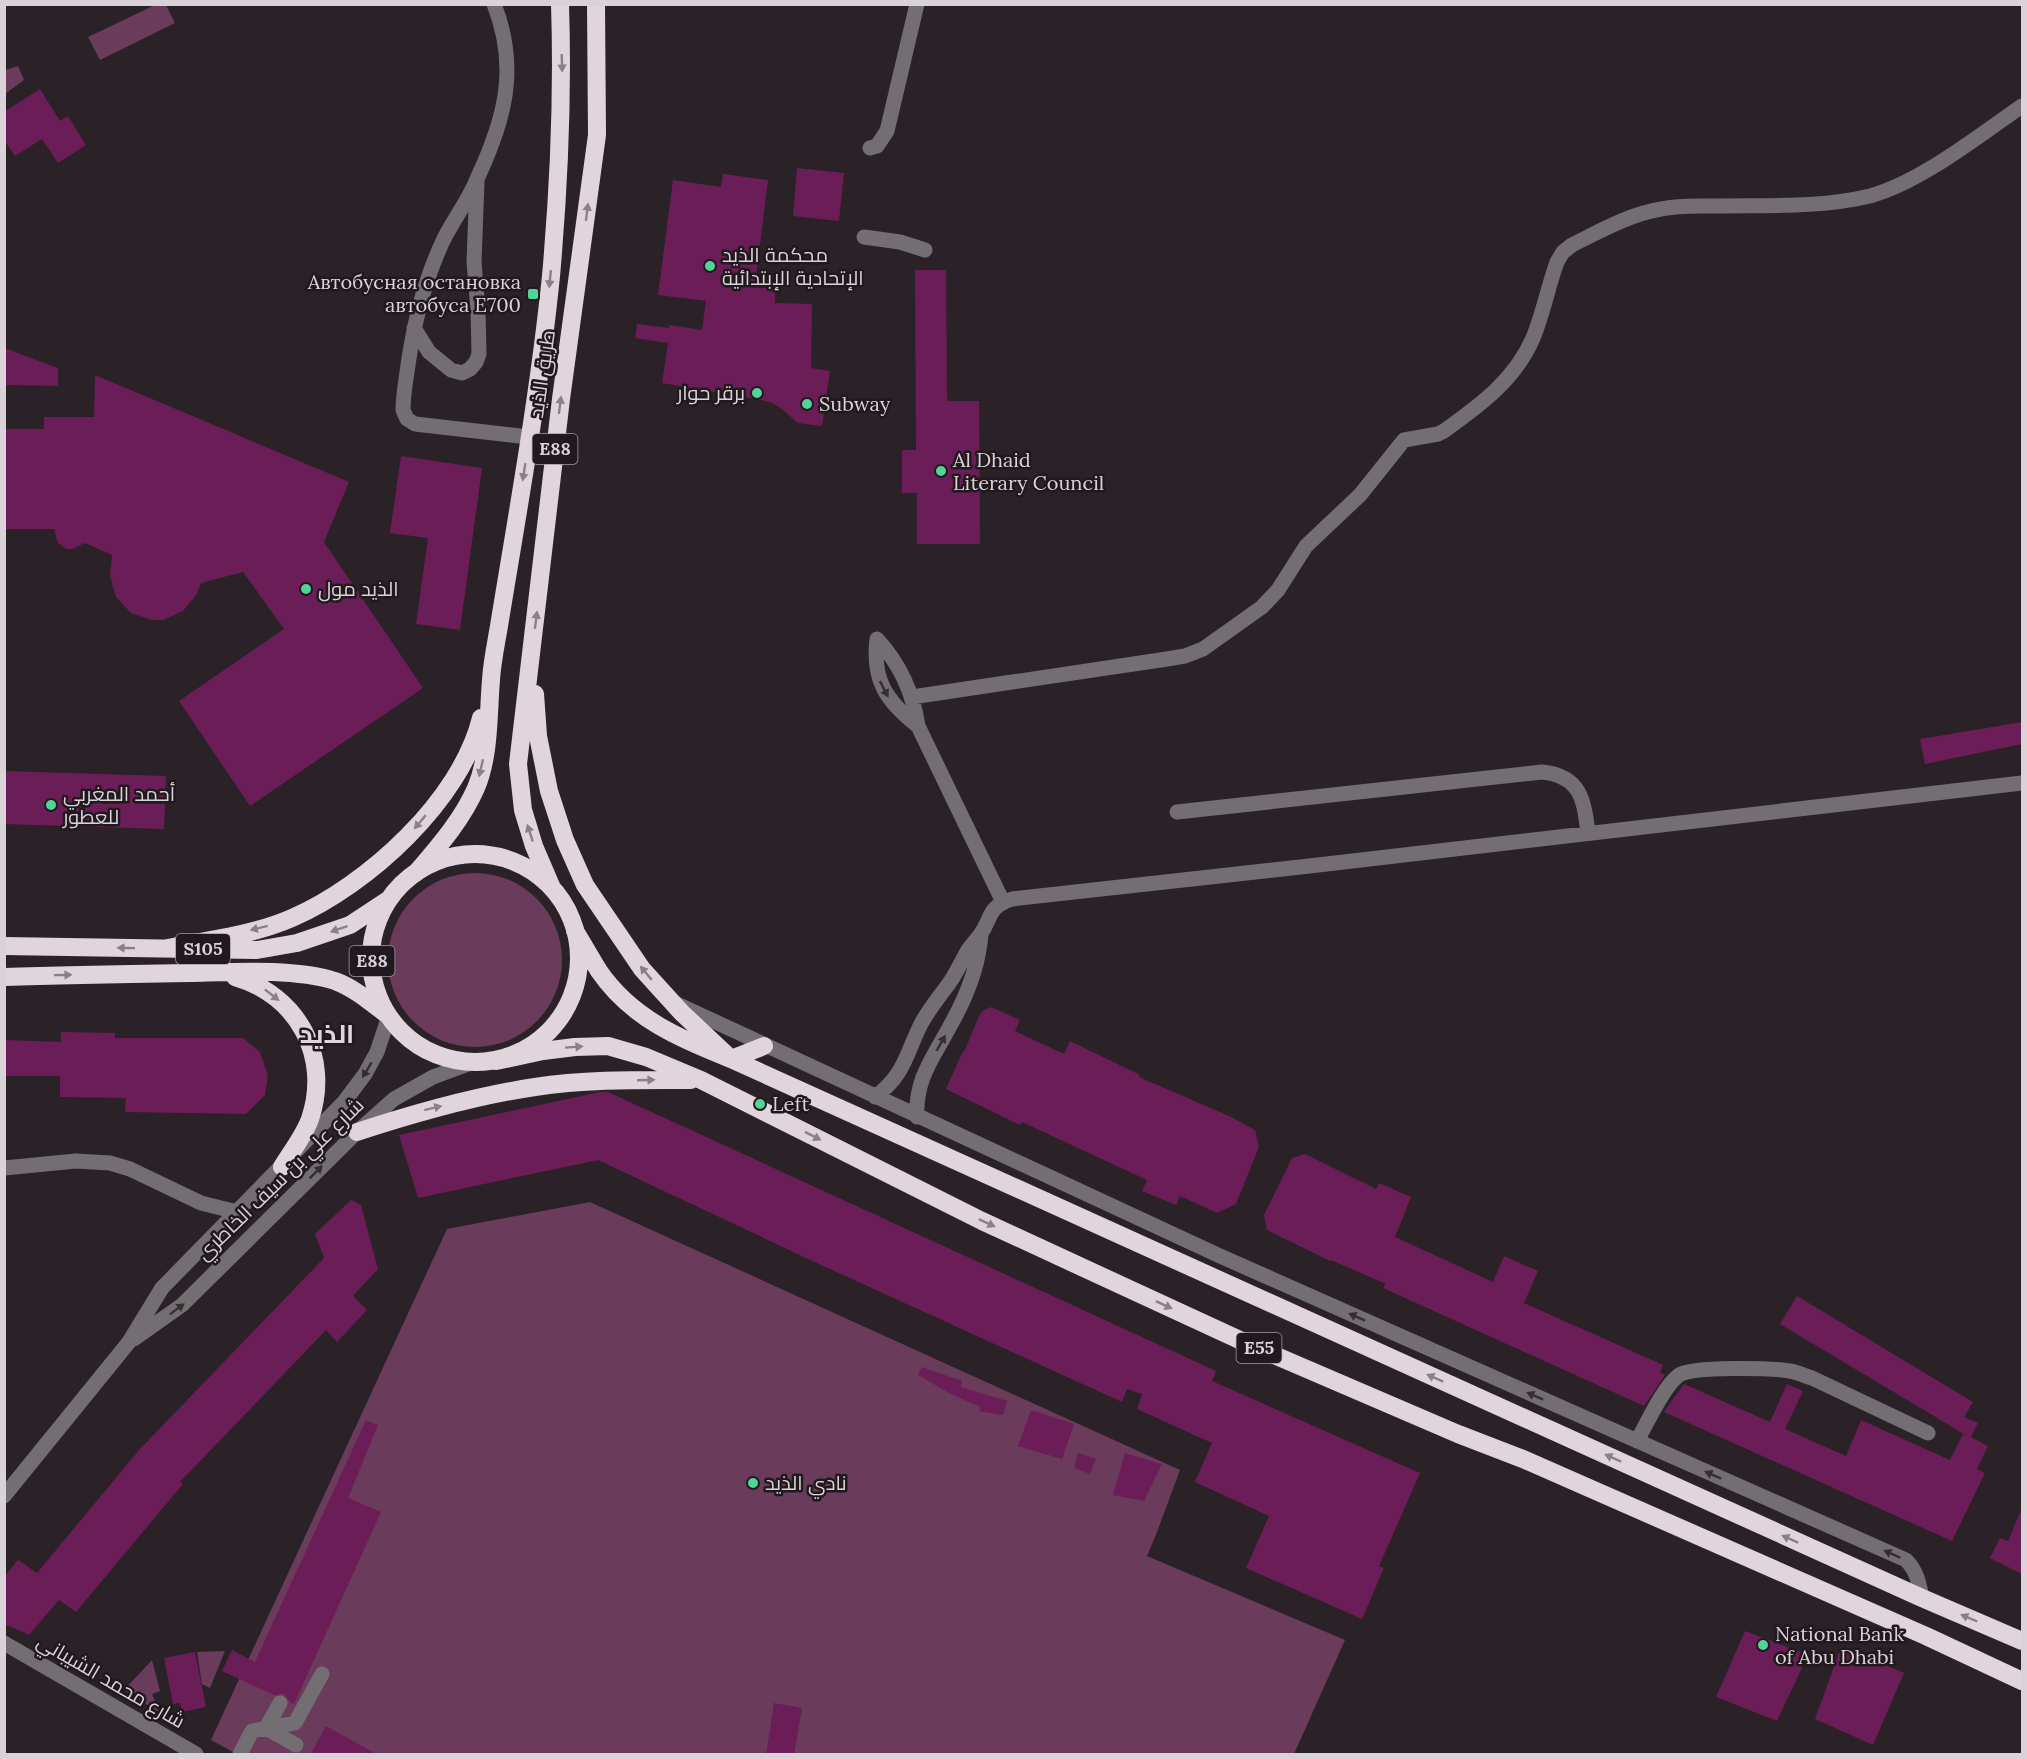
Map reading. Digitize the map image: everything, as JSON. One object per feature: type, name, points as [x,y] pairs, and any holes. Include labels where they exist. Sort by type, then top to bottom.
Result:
[{"type":"highway","name":"طريق الذيد","points":[[416,873],[445,839],[477,786],[487,740],[491,678],[529,437],[550,277],[559,162],[562,78],[560,4]]},
{"type":"highway","name":"طريق الذيد","points":[[552,888],[534,846],[523,810],[518,764],[561,399],[597,135],[596,4]]},
{"type":"highway","points":[[532,650],[538,736],[549,792],[565,840],[585,885],[642,969],[672,1002],[731,1059],[764,1046]]},
{"type":"highway","points":[[168,948],[264,928],[292,918],[327,900],[368,872],[410,834],[443,795],[464,762],[477,734],[491,678]]},
{"type":"highway","name":"E88","points":[[457,855],[481,855],[509,859],[532,871],[552,888],[570,916],[576,931],[579,955],[577,980],[570,1002],[557,1023],[540,1041],[519,1053],[496,1061],[471,1063],[447,1059],[424,1050],[405,1035],[389,1016],[378,994],[372,970],[372,945],[378,921],[390,899],[402,885],[433,863],[457,855]]},
{"type":"highway","name":"S105","points":[[4,946],[257,950],[297,944],[350,925],[390,899]]},
{"type":"highway","name":"E55","points":[[576,931],[600,972],[618,994],[639,1014],[681,1039],[731,1059],[1922,1598],[2022,1641]]},
{"type":"highway","points":[[219,972],[250,981],[269,992],[292,1012],[311,1047],[317,1082],[314,1103],[309,1122],[282,1167]]},
{"type":"highway","name":"S105","points":[[4,977],[219,972],[315,976],[355,990],[389,1016]]},
{"type":"highway","name":"E55","points":[[496,1061],[575,1047],[608,1046],[646,1057],[701,1080],[982,1221],[1244,1342],[1458,1434],[1523,1459],[1926,1636],[2022,1681]]},
{"type":"highway","points":[[357,1132],[415,1113],[537,1086],[583,1082],[701,1080]]},
{"type":"street","points":[[494,4],[506,43],[508,82],[500,121],[477,180],[442,242],[423,292],[414,328],[403,411],[407,419],[415,424],[529,437]]},
{"type":"street","points":[[870,148],[877,146],[884,139],[887,131],[917,4]]},
{"type":"street","points":[[912,696],[1167,659],[1185,656],[1203,648],[1271,599],[1306,546],[1360,495],[1400,444],[1408,438],[1444,431],[1484,401],[1506,380],[1524,355],[1533,336],[1557,262],[1563,252],[1572,245],[1640,214],[1663,208],[1818,204],[1872,195],[1898,186],[1922,173],[2022,106]]},
{"type":"street","points":[[414,328],[429,352],[451,370],[462,373],[476,362],[479,354],[474,262],[477,180]]},
{"type":"street","points":[[864,237],[900,242],[926,250]]},
{"type":"street","points":[[918,726],[899,711],[884,690],[876,665],[877,639],[901,672],[912,696],[918,726],[1003,902]]},
{"type":"street","points":[[1177,812],[1542,772],[1565,778],[1574,786],[1585,807],[1588,833]]},
{"type":"street","points":[[917,1117],[917,1094],[926,1068],[968,988],[977,962],[981,933],[988,916],[994,908],[1012,899],[2022,783]]},
{"type":"street","points":[[874,1097],[888,1087],[898,1074],[907,1060],[931,1007],[981,933]]},
{"type":"street","points":[[672,1002],[1220,1256],[1906,1560],[1918,1577],[1922,1598]]},
{"type":"street","name":"شارع علي بن سيف الخاطري","points":[[4,1496],[129,1342],[162,1288],[344,1102],[365,1074],[377,1052],[389,1016]]},
{"type":"street","points":[[907,1060],[926,1068]]},
{"type":"street","name":"شارع علي بن سيف الخاطري","points":[[129,1342],[182,1305],[357,1132],[394,1099],[433,1077],[471,1063]]},
{"type":"street","points":[[4,1168],[76,1161],[110,1163],[138,1173],[201,1203],[237,1212]]},
{"type":"street","points":[[1637,1441],[1671,1382],[1682,1373],[1696,1370],[1792,1371],[1812,1378],[1928,1433]]},
{"type":"street","name":"شارع محمد الشيباني","points":[[4,1643],[196,1755]]},
{"type":"street","points":[[240,1755],[252,1731],[295,1723],[322,1674]]},
{"type":"street","points":[[266,1728],[280,1703]]},
{"type":"street","points":[[266,1728],[296,1745]]},
{"type":"shaded area","points":[[155,5],[166,5],[175,23],[100,60],[88,37]]},
{"type":"shaded area","points":[[18,66],[24,80],[5,94],[5,70]]},
{"type":"shaded area","points":[[475,873],[508,880],[523,888],[536,899],[547,912],[555,927],[562,960],[555,993],[547,1008],[536,1021],[523,1032],[508,1040],[475,1047],[442,1040],[427,1032],[414,1021],[403,1008],[395,993],[388,960],[395,927],[403,912],[414,899],[427,888],[442,880]]},
{"type":"shaded area","name":"نادي الذيد","points":[[590,1202],[1180,1470],[1147,1556],[1345,1640],[1294,1754],[237,1754],[211,1740],[447,1229]]},
{"type":"shaded area","points":[[225,1651],[210,1688],[202,1684],[197,1652]]},
{"type":"shaded area","points":[[152,1660],[160,1691],[152,1694],[160,1713],[124,1690]]},
{"type":"building","points":[[40,89],[60,121],[68,116],[86,145],[58,163],[42,139],[15,156],[4,140],[4,112]]},
{"type":"building","points":[[797,168],[844,173],[839,221],[793,216]]},
{"type":"building","points":[[723,174],[768,180],[755,285],[775,286],[775,303],[812,304],[811,368],[830,371],[822,426],[798,423],[782,409],[762,400],[662,383],[668,343],[635,338],[637,324],[669,328],[669,325],[702,330],[706,301],[658,295],[673,180],[721,187]]},
{"type":"building","name":"Al Dhaid Literary Council","points":[[915,270],[946,270],[947,401],[979,401],[980,544],[917,544],[917,493],[902,493],[902,450],[916,450]]},
{"type":"building","points":[[4,348],[58,368],[58,386],[4,385]]},
{"type":"building","name":"الذيد مول","points":[[95,375],[349,482],[324,542],[423,688],[250,806],[179,701],[284,629],[243,572],[201,583],[197,594],[183,611],[163,620],[152,620],[131,613],[116,597],[110,576],[112,555],[85,543],[72,549],[66,549],[58,543],[54,529],[4,529],[4,429],[44,429],[44,417],[94,417]]},
{"type":"building","points":[[401,456],[482,468],[460,630],[416,624],[428,538],[390,533]]},
{"type":"building","points":[[2022,722],[2022,744],[1925,764],[1920,739]]},
{"type":"building","points":[[4,771],[166,776],[164,829],[4,824]]},
{"type":"building","points":[[991,1007],[1020,1020],[1015,1031],[1064,1054],[1070,1041],[1140,1075],[1139,1077],[1229,1116],[1255,1130],[1259,1147],[1236,1204],[1217,1213],[1180,1196],[1176,1205],[1142,1191],[1147,1180],[1022,1122],[1020,1125],[946,1089],[980,1014]]},
{"type":"building","points":[[61,1032],[115,1033],[115,1038],[243,1038],[260,1052],[268,1075],[265,1095],[246,1114],[125,1112],[126,1098],[60,1097],[60,1076],[4,1076],[4,1040],[61,1042]]},
{"type":"building","points":[[608,1092],[1216,1371],[1212,1381],[1420,1473],[1379,1566],[1384,1568],[1362,1619],[1246,1568],[1269,1516],[1195,1482],[1212,1443],[1137,1409],[1142,1394],[1127,1389],[1122,1402],[598,1160],[418,1198],[399,1135]]},
{"type":"building","points":[[1305,1154],[1376,1189],[1379,1183],[1411,1197],[1395,1237],[1493,1282],[1504,1256],[1538,1271],[1524,1303],[1663,1365],[1660,1373],[1665,1375],[1644,1406],[1383,1288],[1386,1284],[1330,1261],[1267,1230],[1264,1215],[1292,1158]]},
{"type":"building","points":[[351,1200],[361,1205],[378,1269],[353,1296],[367,1310],[337,1342],[326,1330],[180,1482],[183,1484],[76,1612],[59,1600],[29,1635],[4,1624],[4,1577],[18,1560],[37,1573],[140,1449],[324,1258],[315,1234]]},
{"type":"building","points":[[1797,1296],[1973,1402],[1964,1417],[1978,1423],[1971,1437],[1988,1446],[1977,1469],[1985,1473],[1952,1541],[1664,1412],[1684,1384],[1770,1422],[1787,1384],[1803,1391],[1785,1429],[1846,1456],[1861,1420],[1950,1460],[1963,1434],[1969,1437],[1780,1324]]},
{"type":"building","points":[[922,1367],[962,1381],[961,1387],[1007,1401],[1003,1415],[979,1411],[980,1407],[918,1375]]},
{"type":"building","points":[[1031,1410],[1074,1424],[1062,1459],[1018,1446]]},
{"type":"building","points":[[366,1420],[378,1425],[348,1498],[381,1512],[294,1704],[284,1694],[274,1695],[222,1671],[232,1650],[255,1662]]},
{"type":"building","points":[[1078,1453],[1096,1459],[1090,1474],[1074,1468]]},
{"type":"building","points":[[1125,1453],[1162,1464],[1144,1501],[1113,1495]]},
{"type":"building","points":[[2022,1508],[2022,1574],[1990,1558],[2000,1538],[2008,1541]]},
{"type":"building","points":[[1745,1631],[1808,1655],[1777,1721],[1716,1697]]},
{"type":"building","points":[[1841,1647],[1904,1673],[1873,1745],[1815,1719]]},
{"type":"building","points":[[195,1652],[206,1707],[182,1712],[180,1703],[173,1704],[164,1658]]},
{"type":"building","points":[[774,1703],[802,1708],[794,1755],[766,1755]]},
{"type":"building","points":[[326,1726],[378,1755],[310,1755]]},
{"type":"place","name":"محكمة الذيد الإتحادية الإبتدائية","points":[[710,266]]},
{"type":"place","name":"Автобусная остановка автобуса Е700","points":[[533,294]]},
{"type":"place","name":"برقر حوار","points":[[757,393]]},
{"type":"place","name":"Subway","points":[[807,404]]},
{"type":"place","name":"Al Dhaid Literary Council","points":[[941,471]]},
{"type":"place","name":"الذيد مول","points":[[306,589]]},
{"type":"place","name":"أحمد المغربي للعطور","points":[[51,805]]},
{"type":"place","name":"Left","points":[[760,1104]]},
{"type":"place","name":"نادي الذيد","points":[[753,1483]]},
{"type":"place","name":"National Bank of Abu Dhabi","points":[[1763,1645]]},
{"type":"district","name":"الذيد","points":[[327,1034]]}]
